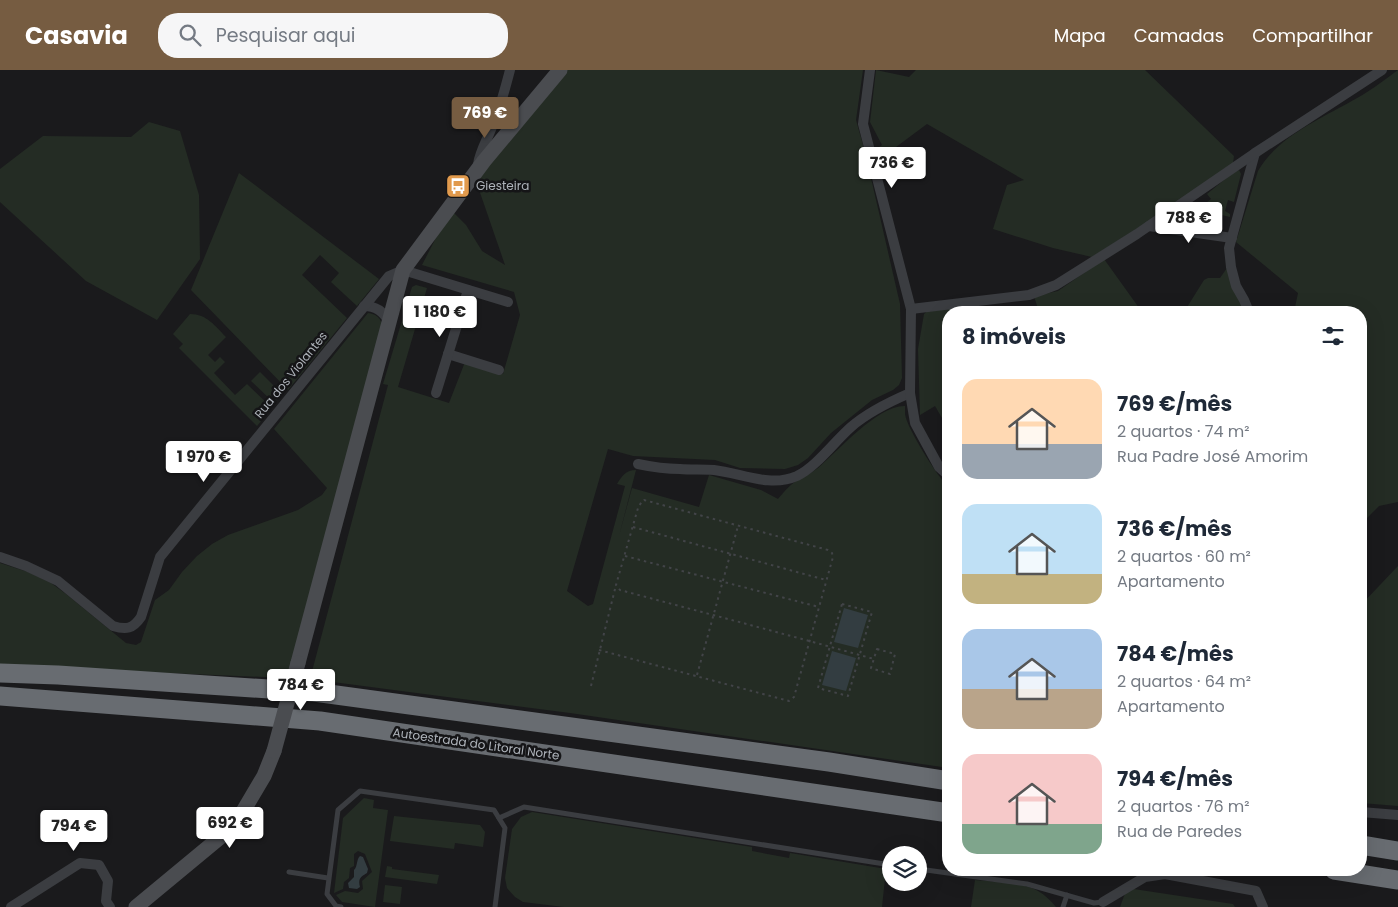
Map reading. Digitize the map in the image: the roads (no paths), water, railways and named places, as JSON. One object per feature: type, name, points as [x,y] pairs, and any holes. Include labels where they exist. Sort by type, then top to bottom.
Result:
[{"type":"highway","points":[[0,673],[58,675],[314,692],[829,762],[942,780]]},
{"type":"highway","name":"Autoestrada do Litoral Norte","points":[[0,696],[320,721],[942,812]]},
{"type":"highway","points":[[1367,846],[1398,851]]},
{"type":"highway","points":[[1367,875],[1398,880]]},
{"type":"street","points":[[477,170],[481,152],[494,124],[510,70]]},
{"type":"street","points":[[136,907],[235,825],[264,776],[274,751],[403,270],[477,170],[560,70]]},
{"type":"street","points":[[870,70],[863,124],[912,309],[910,393],[915,423],[938,467],[942,470]]},
{"type":"street","points":[[912,309],[1029,295],[1056,285],[1149,226],[1255,153],[1382,70]]},
{"type":"street","points":[[502,100],[502,117],[512,128]]},
{"type":"street","points":[[494,124],[494,131],[502,140]]},
{"type":"street","points":[[1246,306],[1236,286],[1231,268],[1229,248],[1255,153]]},
{"type":"street","points":[[1149,226],[1232,238]]},
{"type":"street","points":[[403,270],[508,302]]},
{"type":"street","name":"Rua dos Violantes","points":[[0,557],[26,566],[58,581],[113,626],[122,629],[130,628],[141,617],[160,557],[389,276],[403,270]]},
{"type":"street","points":[[436,393],[468,290]]},
{"type":"street","points":[[364,306],[370,306],[380,311],[389,322]]},
{"type":"street","points":[[448,354],[499,370]]},
{"type":"street","points":[[638,464],[681,470],[716,470],[754,478],[784,479],[797,476],[813,464],[852,426],[870,413],[910,393]]},
{"type":"street","points":[[1367,812],[1398,815]]},
{"type":"street","points":[[11,907],[80,863],[99,865],[108,881],[106,901],[110,907]]},
{"type":"street","points":[[1102,902],[1145,877],[1152,876]]},
{"type":"street","points":[[1176,876],[1256,891],[1263,907]]},
{"type":"lane","points":[[340,907],[336,906],[327,894],[338,810],[360,791],[494,810],[505,828],[495,907],[502,907]]},
{"type":"lane","points":[[499,818],[524,807],[882,864]]},
{"type":"lane","points":[[927,871],[942,873]]},
{"type":"lane","points":[[288,872],[328,878]]},
{"type":"lane","points":[[965,876],[1027,884],[1094,903],[1102,902]]},
{"type":"lane","points":[[1063,907],[1067,895]]},
{"type":"place","name":"Giesteira","points":[[458,186]]}]
